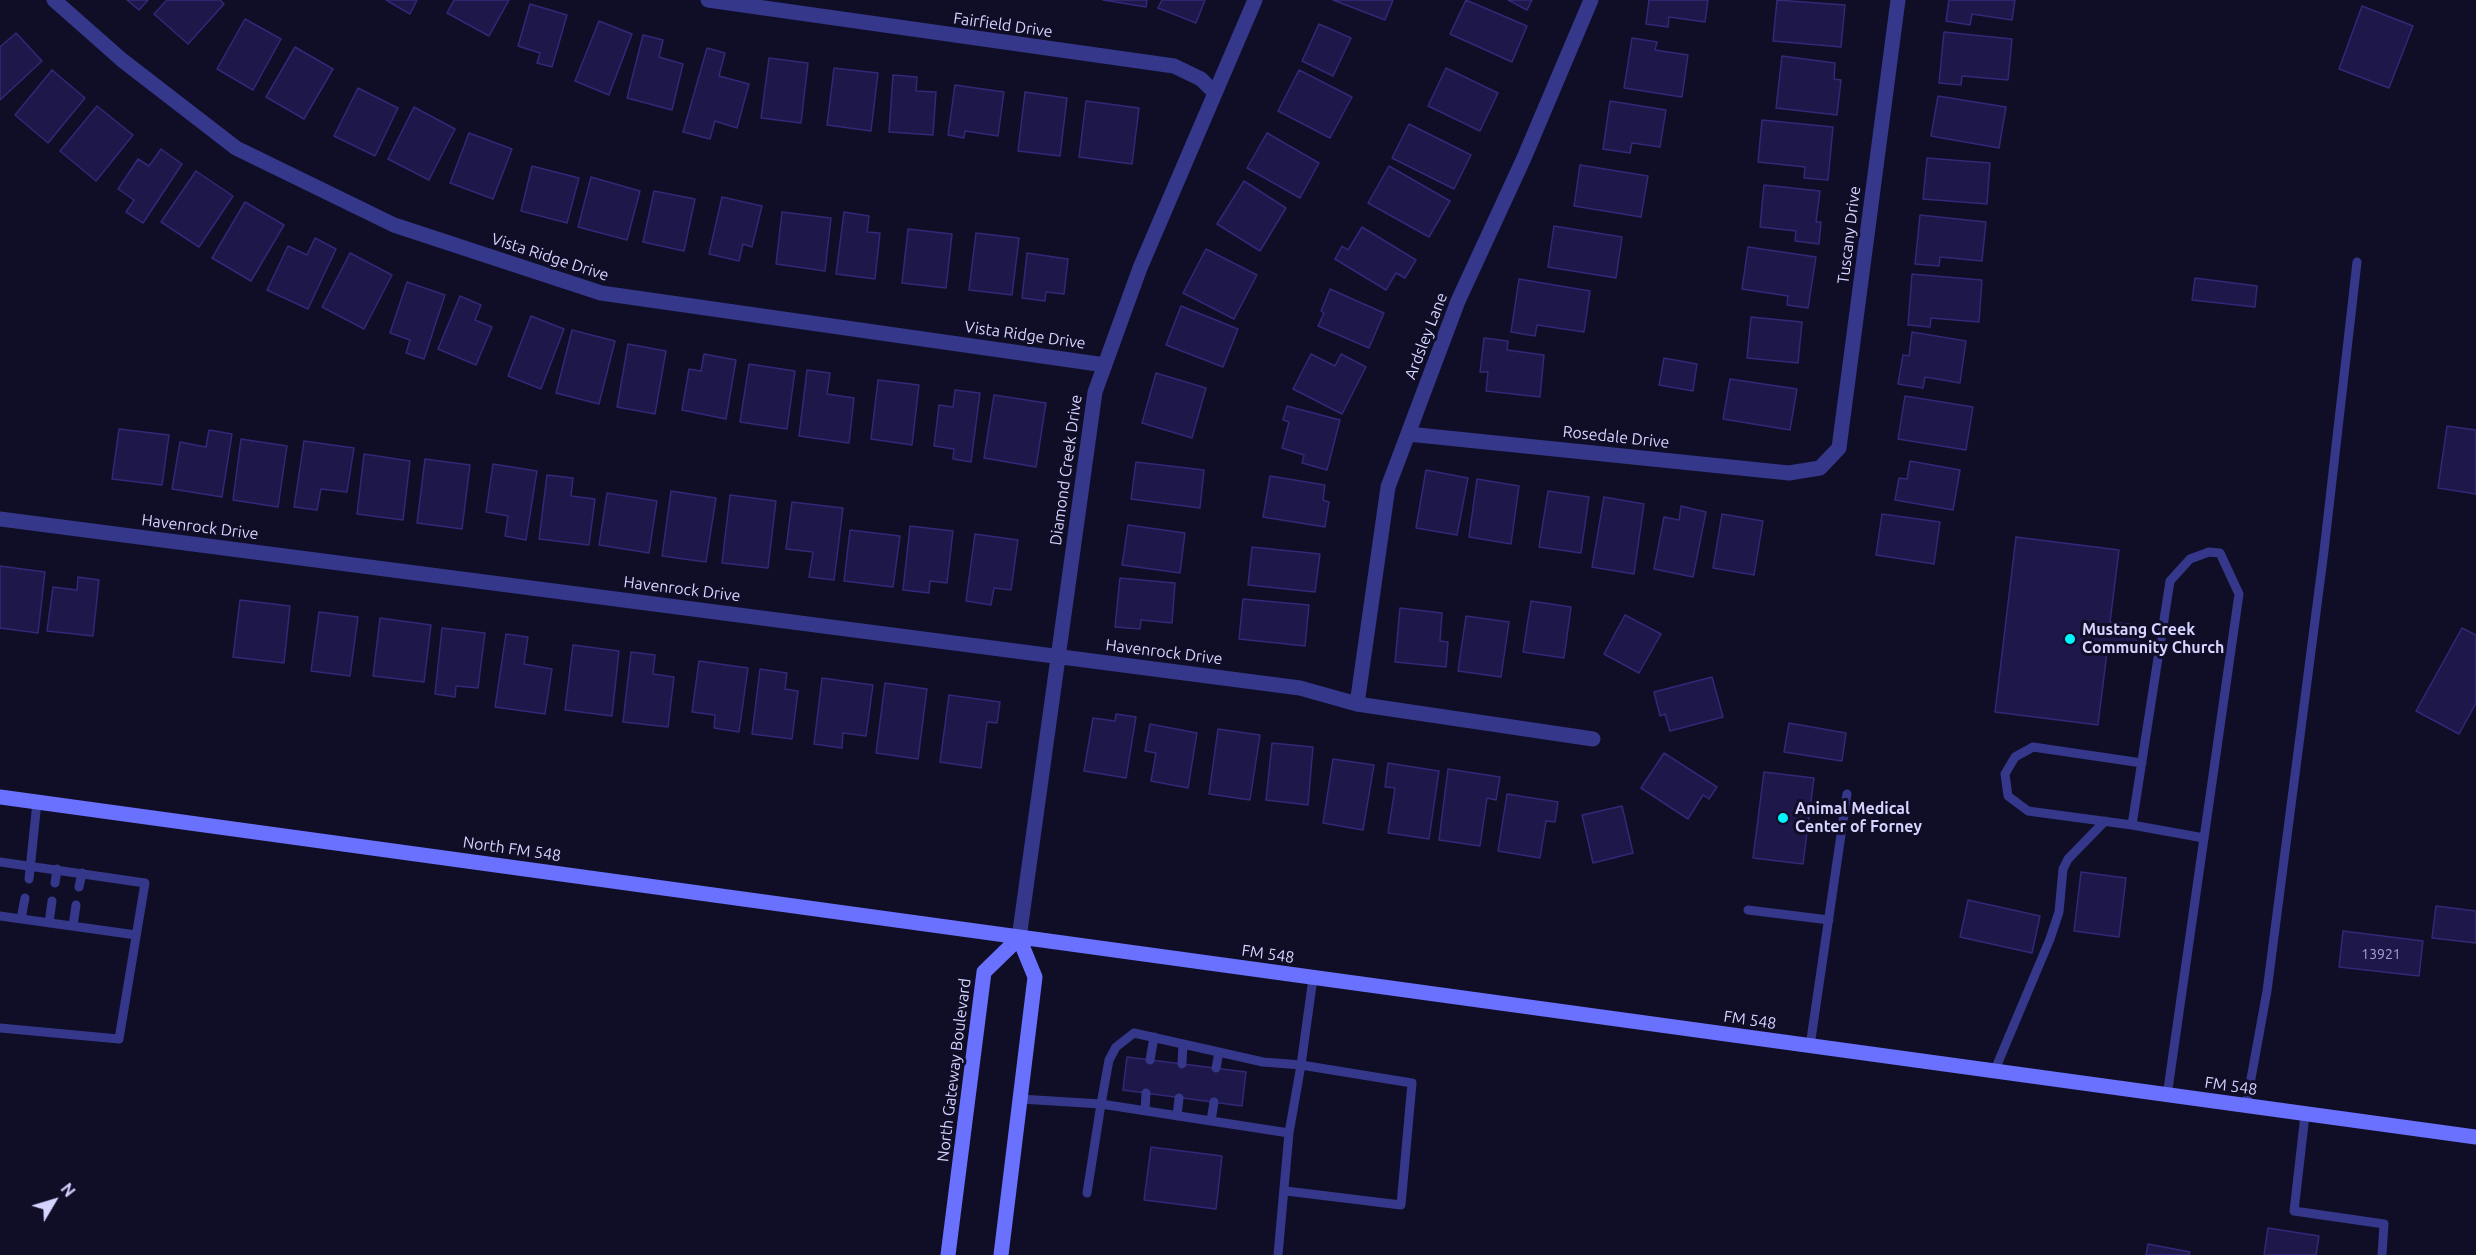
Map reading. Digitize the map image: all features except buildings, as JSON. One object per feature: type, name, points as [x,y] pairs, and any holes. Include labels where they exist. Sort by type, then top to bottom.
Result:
[{"type":"main road","name":"North FM 548","points":[[0,797],[1019,938]]},
{"type":"main road","name":"FM 548","points":[[1019,938],[2476,1137]]},
{"type":"main road","points":[[1001,1255],[1035,977],[1019,938]]},
{"type":"main road","name":"North Gateway Boulevard","points":[[948,1255],[984,972],[1019,938]]},
{"type":"street","name":"Vista Ridge Drive","points":[[54,0],[122,60],[236,148],[394,225],[601,294],[1105,365]]},
{"type":"street","name":"Fairfield Drive","points":[[708,0],[1174,66],[1201,79],[1215,93]]},
{"type":"street","name":"Diamond Creek Drive","points":[[1019,938],[1095,392],[1140,268],[1255,0]]},
{"type":"street","name":"Ardsley Lane","points":[[1357,704],[1388,488],[1458,301],[1524,158],[1591,0]]},
{"type":"street","name":"Tuscany Drive","points":[[1820,468],[1839,448],[1898,0]]},
{"type":"street","name":"Rosedale Drive","points":[[1408,434],[1790,473],[1820,468]]},
{"type":"street","name":"Havenrock Drive","points":[[0,519],[1300,688],[1357,704],[1593,739]]},
{"type":"lane","points":[[2246,1106],[2269,979],[2324,551],[2357,262]]},
{"type":"lane","points":[[2132,825],[2170,581],[2190,559],[2209,552],[2220,553],[2239,594],[2167,1096]]},
{"type":"lane","points":[[2142,763],[2033,747],[2015,758],[2005,774],[2008,796],[2028,811],[2132,825],[2204,838]]},
{"type":"lane","points":[[1810,1046],[1847,794]]},
{"type":"lane","points":[[29,879],[37,802]]},
{"type":"lane","points":[[1994,1072],[2050,939],[2059,912],[2063,869],[2068,859],[2105,821]]},
{"type":"lane","points":[[0,862],[145,883],[119,1039],[0,1028]]},
{"type":"lane","points":[[55,883],[57,869]]},
{"type":"lane","points":[[79,887],[82,873]]},
{"type":"lane","points":[[21,919],[25,898]]},
{"type":"lane","points":[[49,923],[52,901]]},
{"type":"lane","points":[[73,926],[76,905]]},
{"type":"lane","points":[[1748,910],[1829,920]]},
{"type":"lane","points":[[0,916],[136,935]]},
{"type":"lane","points":[[1278,1255],[1286,1191],[1289,1133],[1313,978]]},
{"type":"lane","points":[[1087,1193],[1109,1060],[1116,1047],[1134,1033],[1263,1062],[1301,1065],[1412,1083],[1401,1205],[1286,1191]]},
{"type":"lane","points":[[1150,1060],[1154,1036]]},
{"type":"lane","points":[[1182,1064],[1183,1044]]},
{"type":"lane","points":[[1216,1068],[1219,1052]]},
{"type":"lane","points":[[1145,1111],[1146,1093]]},
{"type":"lane","points":[[1177,1116],[1179,1098]]},
{"type":"lane","points":[[1020,1099],[1101,1104],[1289,1133]]},
{"type":"lane","points":[[1211,1121],[1214,1102]]},
{"type":"lane","points":[[2305,1115],[2294,1210],[2384,1224],[2382,1255]]},
{"type":"place","name":"Mustang Creek Community Church","points":[[2070,639]]},
{"type":"place","name":"Animal Medical Center of Forney","points":[[1783,818]]}]
